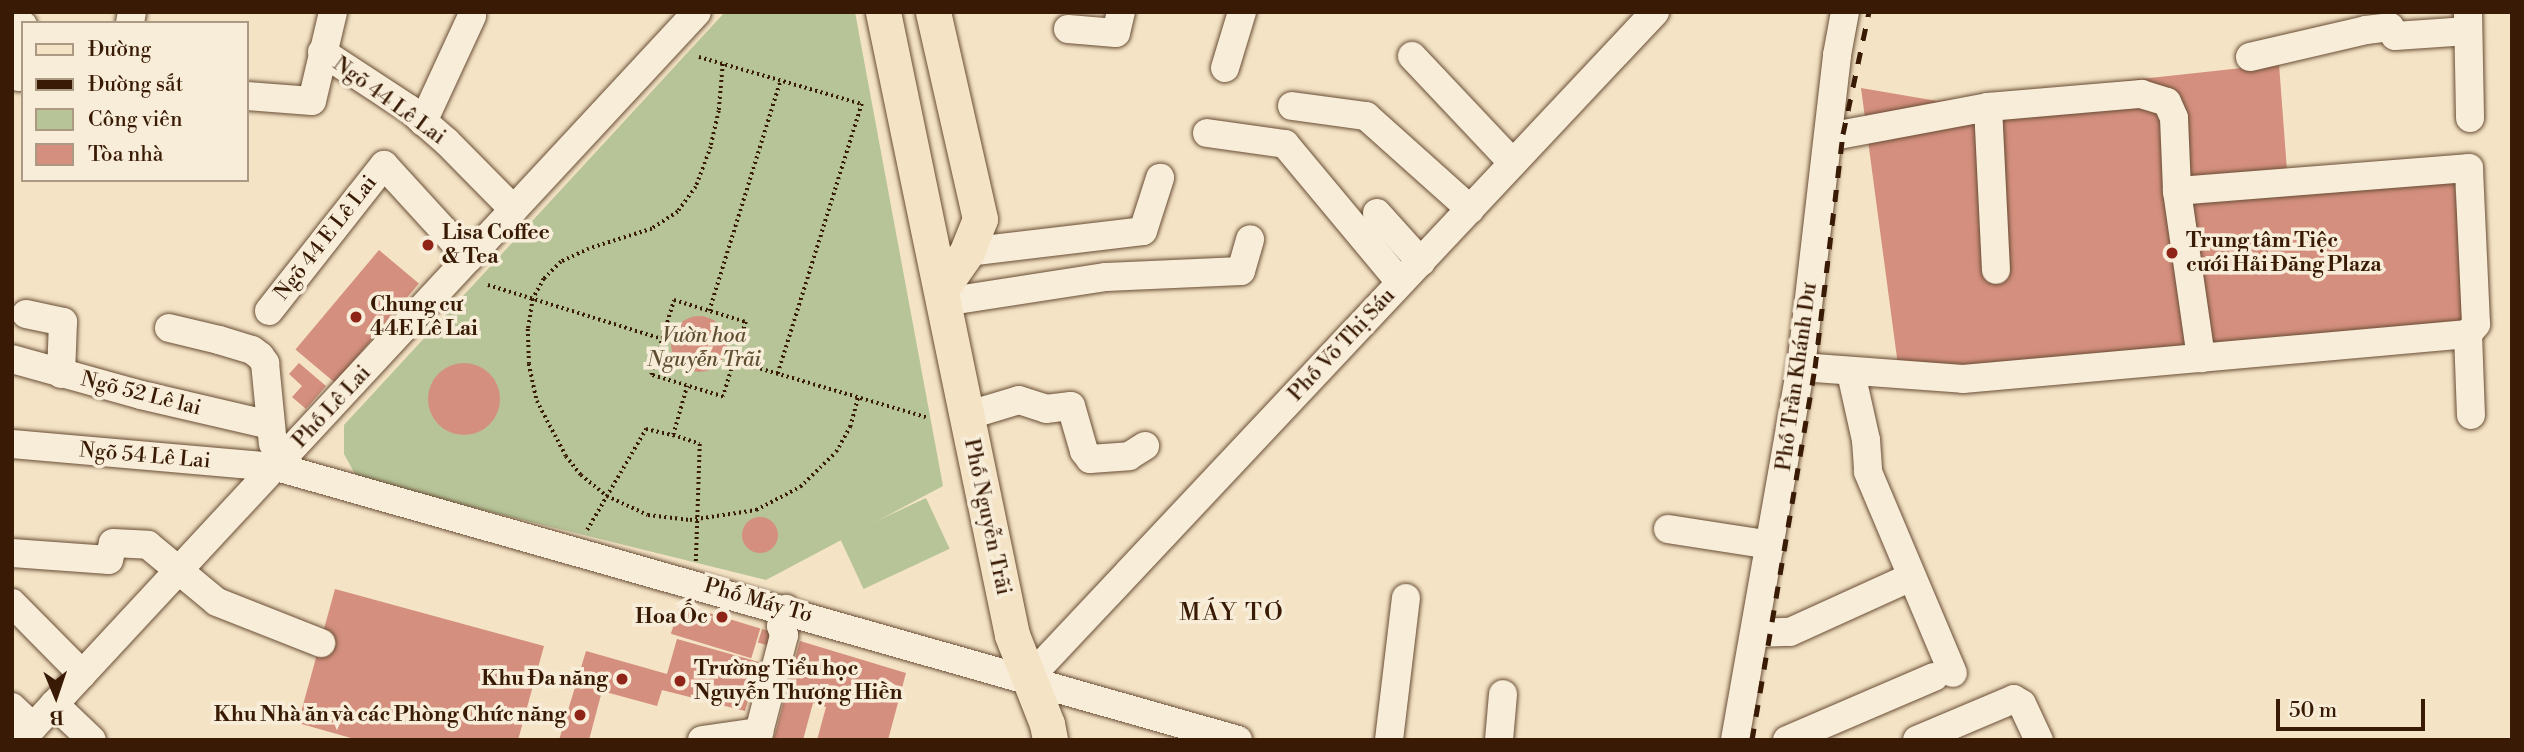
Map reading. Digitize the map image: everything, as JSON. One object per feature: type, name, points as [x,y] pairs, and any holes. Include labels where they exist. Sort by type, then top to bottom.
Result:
[{"type":"main road","name":"Phố Nguyễn Trãi","points":[[883,12],[1012,635],[1047,724],[1050,740]]},
{"type":"main road","points":[[933,12],[980,219],[967,252],[942,296]]},
{"type":"street","points":[[248,96],[312,101],[321,52],[333,12]]},
{"type":"street","name":"Phố Lê Lai","points":[[27,734],[697,12]]},
{"type":"street","points":[[1068,29],[1116,33],[1121,12]]},
{"type":"street","points":[[1225,68],[1242,12]]},
{"type":"street","name":"Phố Võ Thị Sáu","points":[[1029,678],[1655,12]]},
{"type":"street","name":"Phố Trần Khánh Dư","points":[[1735,740],[1801,367],[1845,12]]},
{"type":"street","points":[[423,122],[472,16]]},
{"type":"street","points":[[2250,57],[2366,30],[2390,27],[2395,36],[2468,21],[2470,118]]},
{"type":"street","points":[[18,77],[21,45]]},
{"type":"street","name":"Ngõ 44 Lê Lai","points":[[321,52],[423,122],[514,210]]},
{"type":"street","points":[[1412,56],[1513,163]]},
{"type":"street","points":[[1828,137],[1988,107],[2141,94],[2167,102],[2174,118],[2177,191],[2201,358]]},
{"type":"street","points":[[1292,106],[1366,116],[1470,209]]},
{"type":"street","points":[[1988,107],[1996,270]]},
{"type":"street","points":[[1207,133],[1285,144],[1400,282]]},
{"type":"street","name":"Ngõ 44 E Lê Lai","points":[[269,312],[384,165],[469,258]]},
{"type":"street","points":[[2177,191],[2469,168],[2476,324],[2468,334],[2471,415]]},
{"type":"street","points":[[967,252],[1143,232],[1160,178]]},
{"type":"street","points":[[1377,213],[1422,262]]},
{"type":"street","points":[[942,296],[1106,277],[1241,271],[1250,239]]},
{"type":"street","points":[[26,314],[63,322],[61,374]]},
{"type":"street","points":[[169,328],[252,350],[260,356],[265,363],[277,467]]},
{"type":"street","points":[[1801,367],[1851,373],[1963,379],[2468,334]]},
{"type":"street","name":"Ngõ 52 Lê lai","points":[[12,359],[61,374],[271,425]]},
{"type":"street","points":[[1787,740],[1944,675],[1911,577],[1868,472],[1866,440],[1851,373]]},
{"type":"street","points":[[966,416],[1019,400],[1046,409],[1071,406],[1084,451],[1090,459],[1129,456],[1145,446]]},
{"type":"street","name":"Ngõ 54 Lê Lai","points":[[12,444],[277,467]]},
{"type":"street","name":"Phố Máy Tơ","points":[[277,467],[784,617],[1029,678],[1238,740]]},
{"type":"street","points":[[1668,529],[1771,545]]},
{"type":"street","points":[[12,553],[108,560],[113,543],[148,545],[217,602],[320,643]]},
{"type":"street","points":[[1755,633],[1790,632],[1911,577]]},
{"type":"street","points":[[1389,740],[1406,598]]},
{"type":"street","points":[[12,603],[82,674]]},
{"type":"street","points":[[702,740],[763,736],[784,635],[784,617]]},
{"type":"street","points":[[1504,739],[1509,697]]},
{"type":"street","points":[[1917,740],[2014,699],[2022,704],[2039,740]]},
{"type":"street","points":[[54,704],[92,740]]},
{"type":"street","points":[[12,707],[27,734]]},
{"type":"path","points":[[699,57],[862,104],[778,374]]},
{"type":"path","points":[[723,64],[719,111],[711,147],[695,187],[678,212],[652,229],[589,248],[561,262],[544,279],[533,299],[528,329],[528,364],[537,401],[565,456],[581,475],[607,496],[648,515],[698,520],[756,510],[800,487],[836,452],[850,427],[858,397]]},
{"type":"path","points":[[709,311],[780,82]]},
{"type":"path","points":[[488,285],[662,339]]},
{"type":"path","points":[[674,300],[709,311],[746,322],[723,397],[651,375],[674,300]]},
{"type":"path","points":[[734,361],[926,417]]},
{"type":"path","points":[[673,435],[687,386]]},
{"type":"path","points":[[583,536],[646,429],[673,435],[700,444],[696,566]]},
{"type":"green space","name":"Vườn hoa Nguyễn Trãi","points":[[725,12],[855,12],[943,486],[766,580],[382,485],[355,474],[344,454],[344,425]]},
{"type":"green space","points":[[926,498],[950,549],[864,589],[840,538]]},
{"type":"building","name":"Trung tâm Tiệc cưới Hải Đăng Plaza","points":[[2279,64],[2288,184],[2454,178],[2467,322],[1899,373],[1861,88],[1937,101]]},
{"type":"building","name":"Chung cư 44E Lê Lai","points":[[379,250],[419,283],[335,383],[295,350]]},
{"type":"building","points":[[699,316],[714,321],[722,329],[727,344],[722,359],[714,367],[699,372],[684,367],[676,359],[671,344],[676,329],[684,321]]},
{"type":"building","points":[[299,363],[326,386],[306,409],[292,397],[302,386],[289,374]]},
{"type":"building","points":[[464,363],[484,369],[494,379],[500,399],[494,419],[484,429],[464,435],[444,429],[434,419],[428,399],[434,379],[444,369]]},
{"type":"building","points":[[760,517],[772,523],[778,535],[772,547],[760,553],[748,547],[742,535],[748,523]]},
{"type":"building","points":[[335,589],[544,646],[518,740],[358,740],[298,723]]},
{"type":"building","points":[[680,604],[760,629],[751,658],[671,634]]},
{"type":"building","points":[[762,629],[772,632],[767,645],[758,642]]},
{"type":"building","points":[[677,639],[759,662],[745,711],[662,690],[657,706],[602,691],[589,740],[559,740],[586,651],[667,674]]},
{"type":"building","points":[[800,641],[906,673],[888,740],[817,740],[826,707],[813,703],[803,740],[774,738]]},
{"type":"railway","points":[[1752,740],[1815,368],[1843,134],[1869,12]]},
{"type":"place","name":"Lisa Coffee & Tea","points":[[428,245]]},
{"type":"place","name":"Trung tâm Tiệc cưới Hải Đăng Plaza","points":[[2172,253]]},
{"type":"place","name":"Chung cư 44E Lê Lai","points":[[356,317]]},
{"type":"place","name":"Hoa Ốc","points":[[722,617]]},
{"type":"place","name":"Khu Đa năng","points":[[622,679]]},
{"type":"place","name":"Trường Tiểu học Nguyễn Thượng Hiền","points":[[680,681]]},
{"type":"place","name":"Khu Nhà ăn và các Phòng Chức năng","points":[[580,715]]},
{"type":"district","name":"MÁY TƠ","points":[[1232,614]]}]
